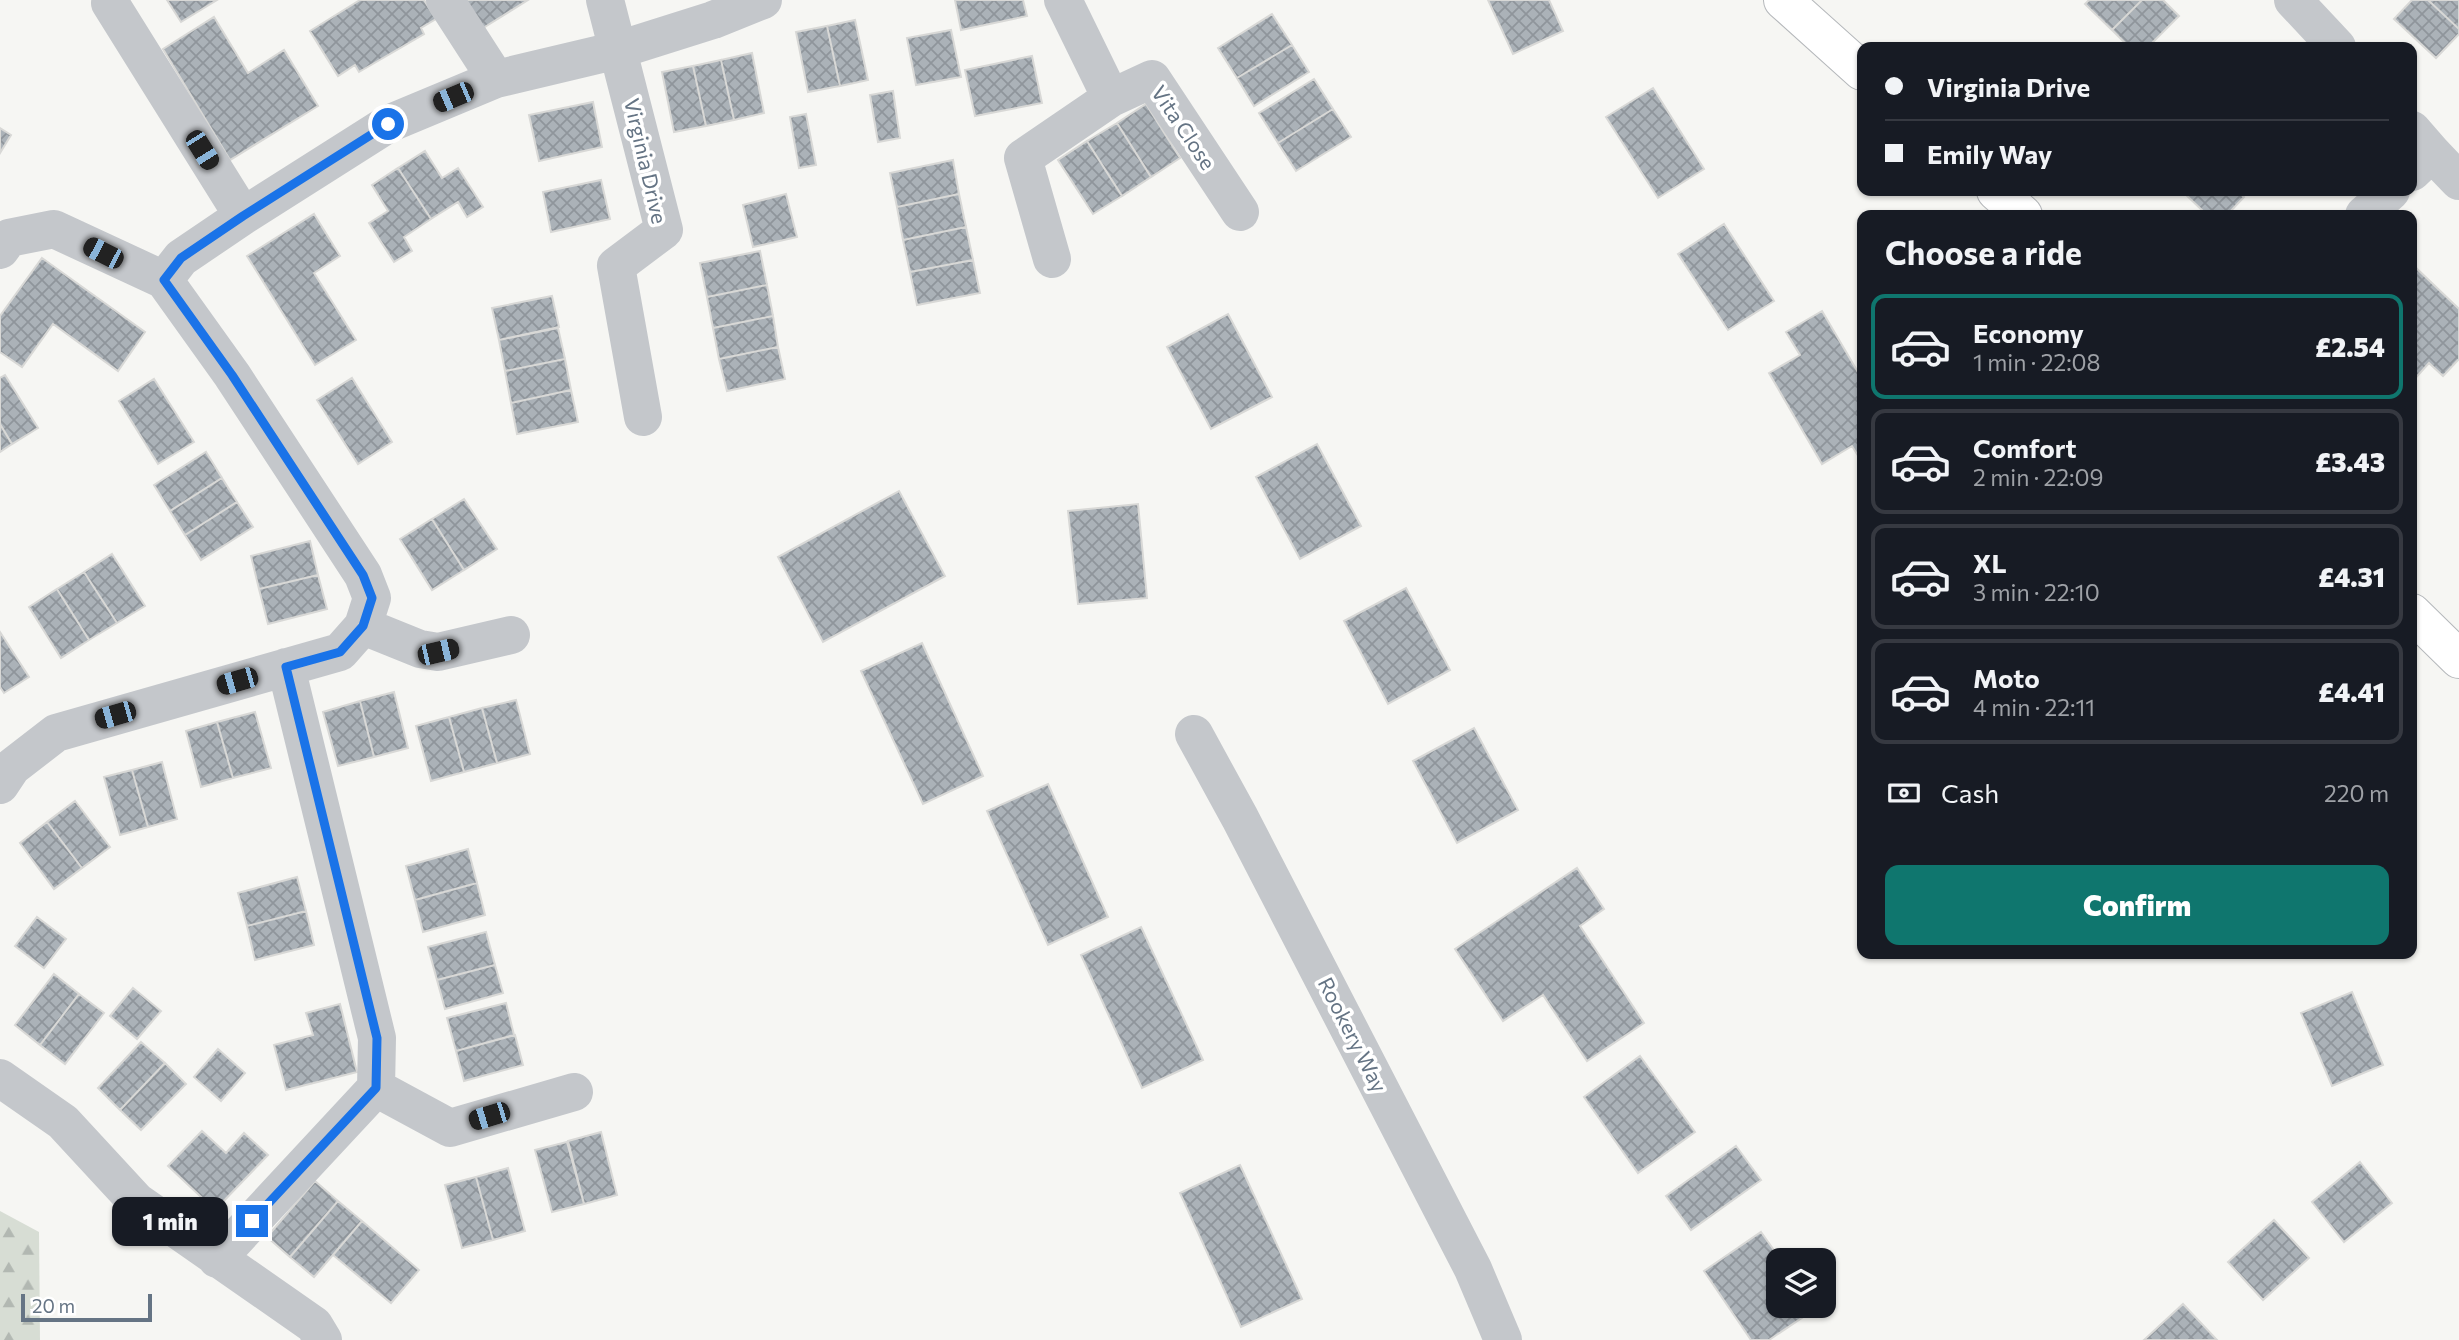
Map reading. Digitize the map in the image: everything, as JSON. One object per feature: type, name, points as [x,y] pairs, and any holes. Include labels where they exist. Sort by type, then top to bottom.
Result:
[{"type":"highway","points":[[1783,0],[1857,67]]},
{"type":"highway","points":[[2002,196],[2017,210]]},
{"type":"highway","points":[[2417,617],[2459,659]]},
{"type":"street","points":[[445,0],[496,79]]},
{"type":"street","points":[[605,0],[618,50]]},
{"type":"street","points":[[164,280],[181,258],[388,124],[496,79],[618,50],[713,20],[763,0]]},
{"type":"street","points":[[1063,0],[1111,98]]},
{"type":"street","points":[[2293,0],[2332,42]]},
{"type":"street","points":[[110,3],[243,216]]},
{"type":"street","name":"Virginia Drive","points":[[618,50],[664,230],[616,266],[643,417]]},
{"type":"street","name":"Vita Close","points":[[1052,259],[1023,158],[1111,98],[1152,79],[1240,212]]},
{"type":"street","points":[[2418,152],[2459,181]]},
{"type":"street","points":[[2370,210],[2385,196]]},
{"type":"street","points":[[0,250],[9,237],[54,229],[164,280],[232,375],[363,575],[372,598],[363,626],[340,652],[56,733],[12,767],[0,785]]},
{"type":"street","points":[[363,626],[421,649],[438,652],[511,635]]},
{"type":"street","points":[[217,1259],[376,1088],[377,1038],[286,667]]},
{"type":"street","name":"Rookery Way","points":[[1194,734],[1241,818],[1473,1269],[1503,1340]]},
{"type":"street","points":[[0,1078],[63,1122],[136,1201],[314,1325],[323,1340]]},
{"type":"street","points":[[376,1088],[450,1128],[574,1091]]},
{"type":"green space","points":[[0,1211],[39,1232],[40,1340],[0,1340]]},
{"type":"building","points":[[167,0],[217,0],[181,22]]},
{"type":"building","points":[[360,0],[424,0],[436,19],[421,28],[424,34],[359,72],[355,65],[338,76],[310,31]]},
{"type":"building","points":[[461,0],[528,0],[480,30]]},
{"type":"building","points":[[955,0],[1023,0],[1027,16],[961,30]]},
{"type":"building","points":[[1488,0],[1549,0],[1563,31],[1513,54]]},
{"type":"building","points":[[2089,0],[2142,0],[2112,30],[2085,4]]},
{"type":"building","points":[[2142,0],[2163,0],[2179,16],[2153,42],[2124,42],[2112,30]]},
{"type":"building","points":[[2412,0],[2428,0],[2459,29],[2459,34],[2436,58],[2394,19]]},
{"type":"building","points":[[2428,0],[2459,0],[2459,29]]},
{"type":"building","points":[[1272,14],[1292,45],[1237,78],[1218,48]]},
{"type":"building","points":[[214,17],[248,73],[284,50],[318,106],[230,160],[163,49]]},
{"type":"building","points":[[855,20],[868,80],[840,86],[827,26]]},
{"type":"building","points":[[827,26],[840,86],[808,92],[796,32]]},
{"type":"building","points":[[951,30],[961,77],[916,85],[907,38]]},
{"type":"building","points":[[1292,45],[1309,72],[1254,106],[1237,78]]},
{"type":"building","points":[[752,53],[764,113],[734,120],[721,60]]},
{"type":"building","points":[[1032,56],[1042,103],[975,116],[965,70]]},
{"type":"building","points":[[721,60],[734,120],[706,126],[693,66]]},
{"type":"building","points":[[693,66],[706,126],[674,132],[662,72]]},
{"type":"building","points":[[1314,79],[1333,109],[1278,143],[1259,113]]},
{"type":"building","points":[[1653,88],[1704,169],[1658,198],[1606,117]]},
{"type":"building","points":[[893,91],[900,138],[878,142],[870,95]]},
{"type":"building","points":[[593,102],[602,147],[539,161],[529,115]]},
{"type":"building","points":[[1146,104],[1180,158],[1151,177],[1117,123]]},
{"type":"building","points":[[1333,109],[1351,137],[1296,171],[1278,143]]},
{"type":"building","points":[[806,114],[816,165],[799,168],[790,117]]},
{"type":"building","points":[[1117,123],[1151,177],[1122,196],[1087,141]]},
{"type":"building","points":[[0,128],[11,135],[0,153]]},
{"type":"building","points":[[1087,141],[1122,196],[1093,214],[1058,160]]},
{"type":"building","points":[[425,151],[442,178],[458,168],[483,207],[467,217],[458,202],[431,219],[398,168]]},
{"type":"building","points":[[953,160],[959,194],[897,207],[890,173]]},
{"type":"building","points":[[398,168],[431,219],[404,237],[412,251],[394,262],[369,223],[388,211],[372,185]]},
{"type":"building","points":[[601,180],[610,219],[551,232],[543,192]]},
{"type":"building","points":[[786,194],[797,237],[753,247],[743,205]]},
{"type":"building","points":[[959,194],[966,227],[903,240],[897,207]]},
{"type":"building","points":[[2187,196],[2244,197],[2232,210],[2202,210]]},
{"type":"building","points":[[314,214],[340,256],[314,273],[356,340],[315,365],[247,256]]},
{"type":"building","points":[[1724,224],[1774,301],[1728,330],[1678,254]]},
{"type":"building","points":[[966,227],[973,260],[910,272],[903,240]]},
{"type":"building","points":[[760,251],[767,285],[707,297],[700,263]]},
{"type":"building","points":[[42,258],[145,332],[118,371],[53,324],[22,367],[0,352],[0,316]]},
{"type":"building","points":[[973,260],[980,293],[917,305],[910,272]]},
{"type":"building","points":[[2417,269],[2459,309],[2459,359],[2443,376],[2429,363],[2417,376]]},
{"type":"building","points":[[767,285],[773,316],[713,328],[707,297]]},
{"type":"building","points":[[552,296],[559,327],[499,340],[492,308]]},
{"type":"building","points":[[1822,311],[1857,370],[1857,454],[1852,446],[1822,464],[1769,373],[1800,355],[1786,332]]},
{"type":"building","points":[[1228,314],[1272,397],[1211,429],[1167,347]]},
{"type":"building","points":[[773,316],[778,347],[719,359],[713,328]]},
{"type":"building","points":[[558,328],[565,359],[505,371],[499,340]]},
{"type":"building","points":[[778,347],[785,379],[727,391],[719,359]]},
{"type":"building","points":[[565,359],[571,390],[511,403],[505,371]]},
{"type":"building","points":[[5,375],[38,428],[12,444],[0,424],[0,378]]},
{"type":"building","points":[[352,378],[392,442],[358,464],[317,400]]},
{"type":"building","points":[[154,379],[194,442],[158,464],[119,401]]},
{"type":"building","points":[[571,390],[578,422],[517,434],[511,403]]},
{"type":"building","points":[[0,424],[12,444],[0,452]]},
{"type":"building","points":[[1317,444],[1361,526],[1300,559],[1256,477]]},
{"type":"building","points":[[206,452],[222,478],[170,511],[154,485]]},
{"type":"building","points":[[222,478],[237,502],[185,535],[170,511]]},
{"type":"building","points":[[899,491],[945,576],[823,642],[778,557]]},
{"type":"building","points":[[464,499],[497,549],[464,570],[432,519]]},
{"type":"building","points":[[237,502],[253,527],[201,560],[185,535]]},
{"type":"building","points":[[1138,504],[1147,598],[1078,604],[1068,511]]},
{"type":"building","points":[[432,519],[464,570],[432,590],[400,539]]},
{"type":"building","points":[[310,541],[318,575],[259,589],[251,556]]},
{"type":"building","points":[[112,554],[145,606],[117,623],[84,572]]},
{"type":"building","points":[[84,572],[117,623],[89,640],[57,589]]},
{"type":"building","points":[[318,575],[327,609],[268,624],[259,589]]},
{"type":"building","points":[[1406,588],[1450,670],[1388,704],[1344,621]]},
{"type":"building","points":[[57,589],[89,640],[61,658],[29,607]]},
{"type":"building","points":[[0,632],[29,677],[4,693],[0,687]]},
{"type":"building","points":[[922,643],[983,776],[923,804],[861,671]]},
{"type":"building","points":[[394,692],[408,748],[374,757],[360,701]]},
{"type":"building","points":[[516,700],[530,754],[497,763],[482,708]]},
{"type":"building","points":[[360,701],[374,757],[338,766],[323,712]]},
{"type":"building","points":[[482,708],[497,763],[464,772],[449,717]]},
{"type":"building","points":[[255,712],[271,768],[233,778],[217,722]]},
{"type":"building","points":[[449,717],[464,772],[431,781],[416,726]]},
{"type":"building","points":[[217,722],[233,778],[201,787],[186,731]]},
{"type":"building","points":[[1474,728],[1518,810],[1457,843],[1413,761]]},
{"type":"building","points":[[162,762],[177,819],[148,827],[132,770]]},
{"type":"building","points":[[132,770],[148,827],[120,835],[104,777]]},
{"type":"building","points":[[1048,784],[1108,917],[1048,945],[987,811]]},
{"type":"building","points":[[75,801],[110,847],[82,868],[47,822]]},
{"type":"building","points":[[47,822],[82,868],[54,889],[20,843]]},
{"type":"building","points":[[468,849],[477,883],[415,900],[406,866]]},
{"type":"building","points":[[1577,868],[1604,909],[1580,926],[1644,1023],[1587,1061],[1543,995],[1503,1021],[1455,949]]},
{"type":"building","points":[[297,877],[306,911],[247,926],[238,893]]},
{"type":"building","points":[[477,883],[485,915],[423,932],[415,900]]},
{"type":"building","points":[[306,911],[314,945],[255,960],[247,926]]},
{"type":"building","points":[[37,917],[66,939],[44,968],[15,946]]},
{"type":"building","points":[[1141,927],[1203,1060],[1142,1088],[1081,955]]},
{"type":"building","points":[[486,932],[495,965],[437,980],[428,947]]},
{"type":"building","points":[[495,965],[503,993],[445,1009],[437,980]]},
{"type":"building","points":[[54,974],[79,994],[40,1045],[15,1025]]},
{"type":"building","points":[[133,988],[161,1011],[137,1039],[110,1016]]},
{"type":"building","points":[[2352,992],[2383,1065],[2332,1086],[2301,1013]]},
{"type":"building","points":[[79,994],[104,1013],[65,1064],[40,1045]]},
{"type":"building","points":[[506,1003],[514,1035],[456,1051],[447,1018]]},
{"type":"building","points":[[340,1004],[357,1072],[286,1090],[274,1045],[313,1035],[306,1013]]},
{"type":"building","points":[[515,1035],[523,1065],[464,1081],[456,1051]]},
{"type":"building","points":[[141,1042],[165,1063],[120,1110],[98,1088]]},
{"type":"building","points":[[218,1049],[245,1073],[221,1101],[194,1077]]},
{"type":"building","points":[[1640,1056],[1695,1132],[1638,1173],[1584,1097]]},
{"type":"building","points":[[165,1063],[186,1084],[141,1130],[120,1110]]},
{"type":"building","points":[[202,1131],[226,1153],[244,1133],[268,1155],[215,1210],[168,1166]]},
{"type":"building","points":[[601,1132],[617,1195],[584,1204],[568,1141]]},
{"type":"building","points":[[567,1142],[584,1204],[552,1212],[535,1150]]},
{"type":"building","points":[[1736,1146],[1761,1180],[1691,1230],[1666,1196]]},
{"type":"building","points":[[2360,1162],[2392,1203],[2344,1242],[2312,1202]]},
{"type":"building","points":[[1240,1165],[1302,1299],[1241,1327],[1180,1193]]},
{"type":"building","points":[[508,1168],[525,1231],[493,1240],[476,1177]]},
{"type":"building","points":[[476,1177],[493,1240],[462,1248],[445,1185]]},
{"type":"building","points":[[315,1181],[338,1201],[290,1257],[267,1237]]},
{"type":"building","points":[[338,1201],[362,1221],[314,1277],[290,1257]]},
{"type":"building","points":[[2274,1220],[2309,1258],[2263,1300],[2228,1262]]},
{"type":"building","points":[[362,1221],[419,1270],[391,1303],[333,1255]]},
{"type":"building","points":[[1761,1232],[1772,1248],[1766,1248],[1766,1318],[1802,1318],[1769,1340],[1751,1340],[1704,1271]]},
{"type":"building","points":[[2183,1304],[2217,1340],[2144,1340]]},
{"type":"route","points":[[252,1221],[376,1088],[377,1038],[286,667],[340,652],[363,626],[372,598],[363,575],[232,375],[164,280],[181,258],[388,124]]}]
